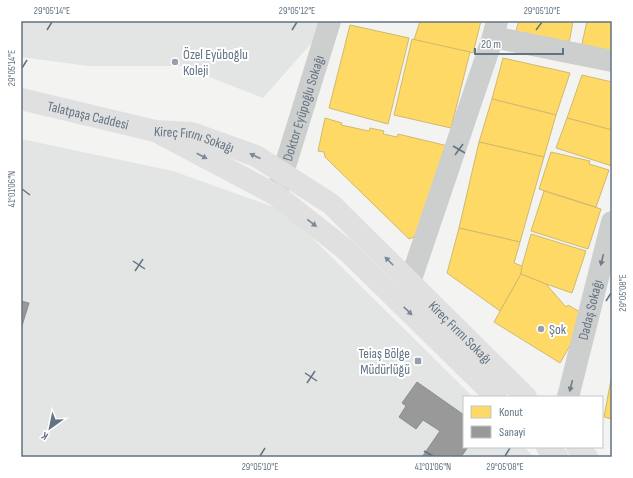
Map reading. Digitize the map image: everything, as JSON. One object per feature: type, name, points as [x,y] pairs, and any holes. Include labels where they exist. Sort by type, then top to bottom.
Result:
[{"type":"main road","name":"Talatpaşa Caddesi","points":[[21,99],[155,131]]},
{"type":"main road","name":"Kireç Fırını Sokağı","points":[[155,131],[192,133],[256,156],[331,204],[525,396]]},
{"type":"main road","name":"Kireç Fırını Sokağı","points":[[155,131],[276,195],[346,250],[495,396]]},
{"type":"main road","points":[[548,448],[557,457]]},
{"type":"main road","points":[[578,448],[587,457]]},
{"type":"street","name":"Doktor Eyüpoğlu Sokağı","points":[[276,195],[330,21]]},
{"type":"street","points":[[410,282],[495,29],[612,60]]},
{"type":"street","name":"Dadaş Sokağı","points":[[568,396],[612,222]]},
{"type":"shaded area","name":"Özel Eyüboğlu Koleji","points":[[21,21],[322,21],[316,38],[263,98],[181,66],[88,66],[21,57]]},
{"type":"shaded area","points":[[21,139],[173,171],[285,211],[472,396],[463,396],[463,448],[525,448],[534,457],[21,457]]},
{"type":"building: Konut","points":[[420,21],[481,21],[473,53],[414,40]]},
{"type":"building: Konut","points":[[519,21],[573,21],[568,49],[514,37]]},
{"type":"building: Konut","points":[[587,21],[612,21],[612,60],[580,53]]},
{"type":"building: Konut","points":[[350,25],[409,38],[388,124],[329,108]]},
{"type":"building: Konut","points":[[412,39],[470,52],[451,128],[394,115]]},
{"type":"building: Konut","points":[[503,58],[570,73],[556,115],[492,99]]},
{"type":"building: Konut","points":[[582,75],[612,82],[612,130],[567,118]]},
{"type":"building: Konut","points":[[492,99],[556,115],[544,157],[479,142]]},
{"type":"building: Konut","points":[[325,118],[342,123],[341,125],[369,131],[370,128],[384,131],[383,134],[397,137],[398,134],[448,146],[424,233],[409,239],[325,157],[324,152],[318,151]]},
{"type":"building: Konut","points":[[567,118],[612,130],[612,166],[556,148]]},
{"type":"building: Konut","points":[[479,142],[544,157],[520,242],[459,228]]},
{"type":"building: Konut","points":[[551,152],[590,161],[589,164],[609,170],[596,207],[539,189]]},
{"type":"building: Konut","points":[[544,191],[601,209],[588,249],[531,231]]},
{"type":"building: Konut","points":[[459,228],[520,242],[514,263],[522,266],[521,274],[500,311],[447,273]]},
{"type":"building: Konut","points":[[531,234],[586,251],[572,293],[521,274]]},
{"type":"building: Konut","points":[[521,274],[546,284],[566,307],[568,305],[587,316],[560,363],[494,322]]},
{"type":"building: Konut","points":[[612,374],[612,419],[604,417]]},
{"type":"building: Sanayi","points":[[21,301],[29,303],[21,329]]},
{"type":"building: Sanayi","points":[[417,382],[463,414],[463,448],[467,448],[461,457],[422,457],[440,431],[423,420],[416,429],[399,417],[406,406],[402,403]]},
{"type":"place","name":"Özel Eyüboğlu Koleji","points":[[175,62]]},
{"type":"place","name":"Şok","points":[[541,329]]},
{"type":"place","name":"Teiaş Bölge Müdürlüğü","points":[[418,361]]}]
